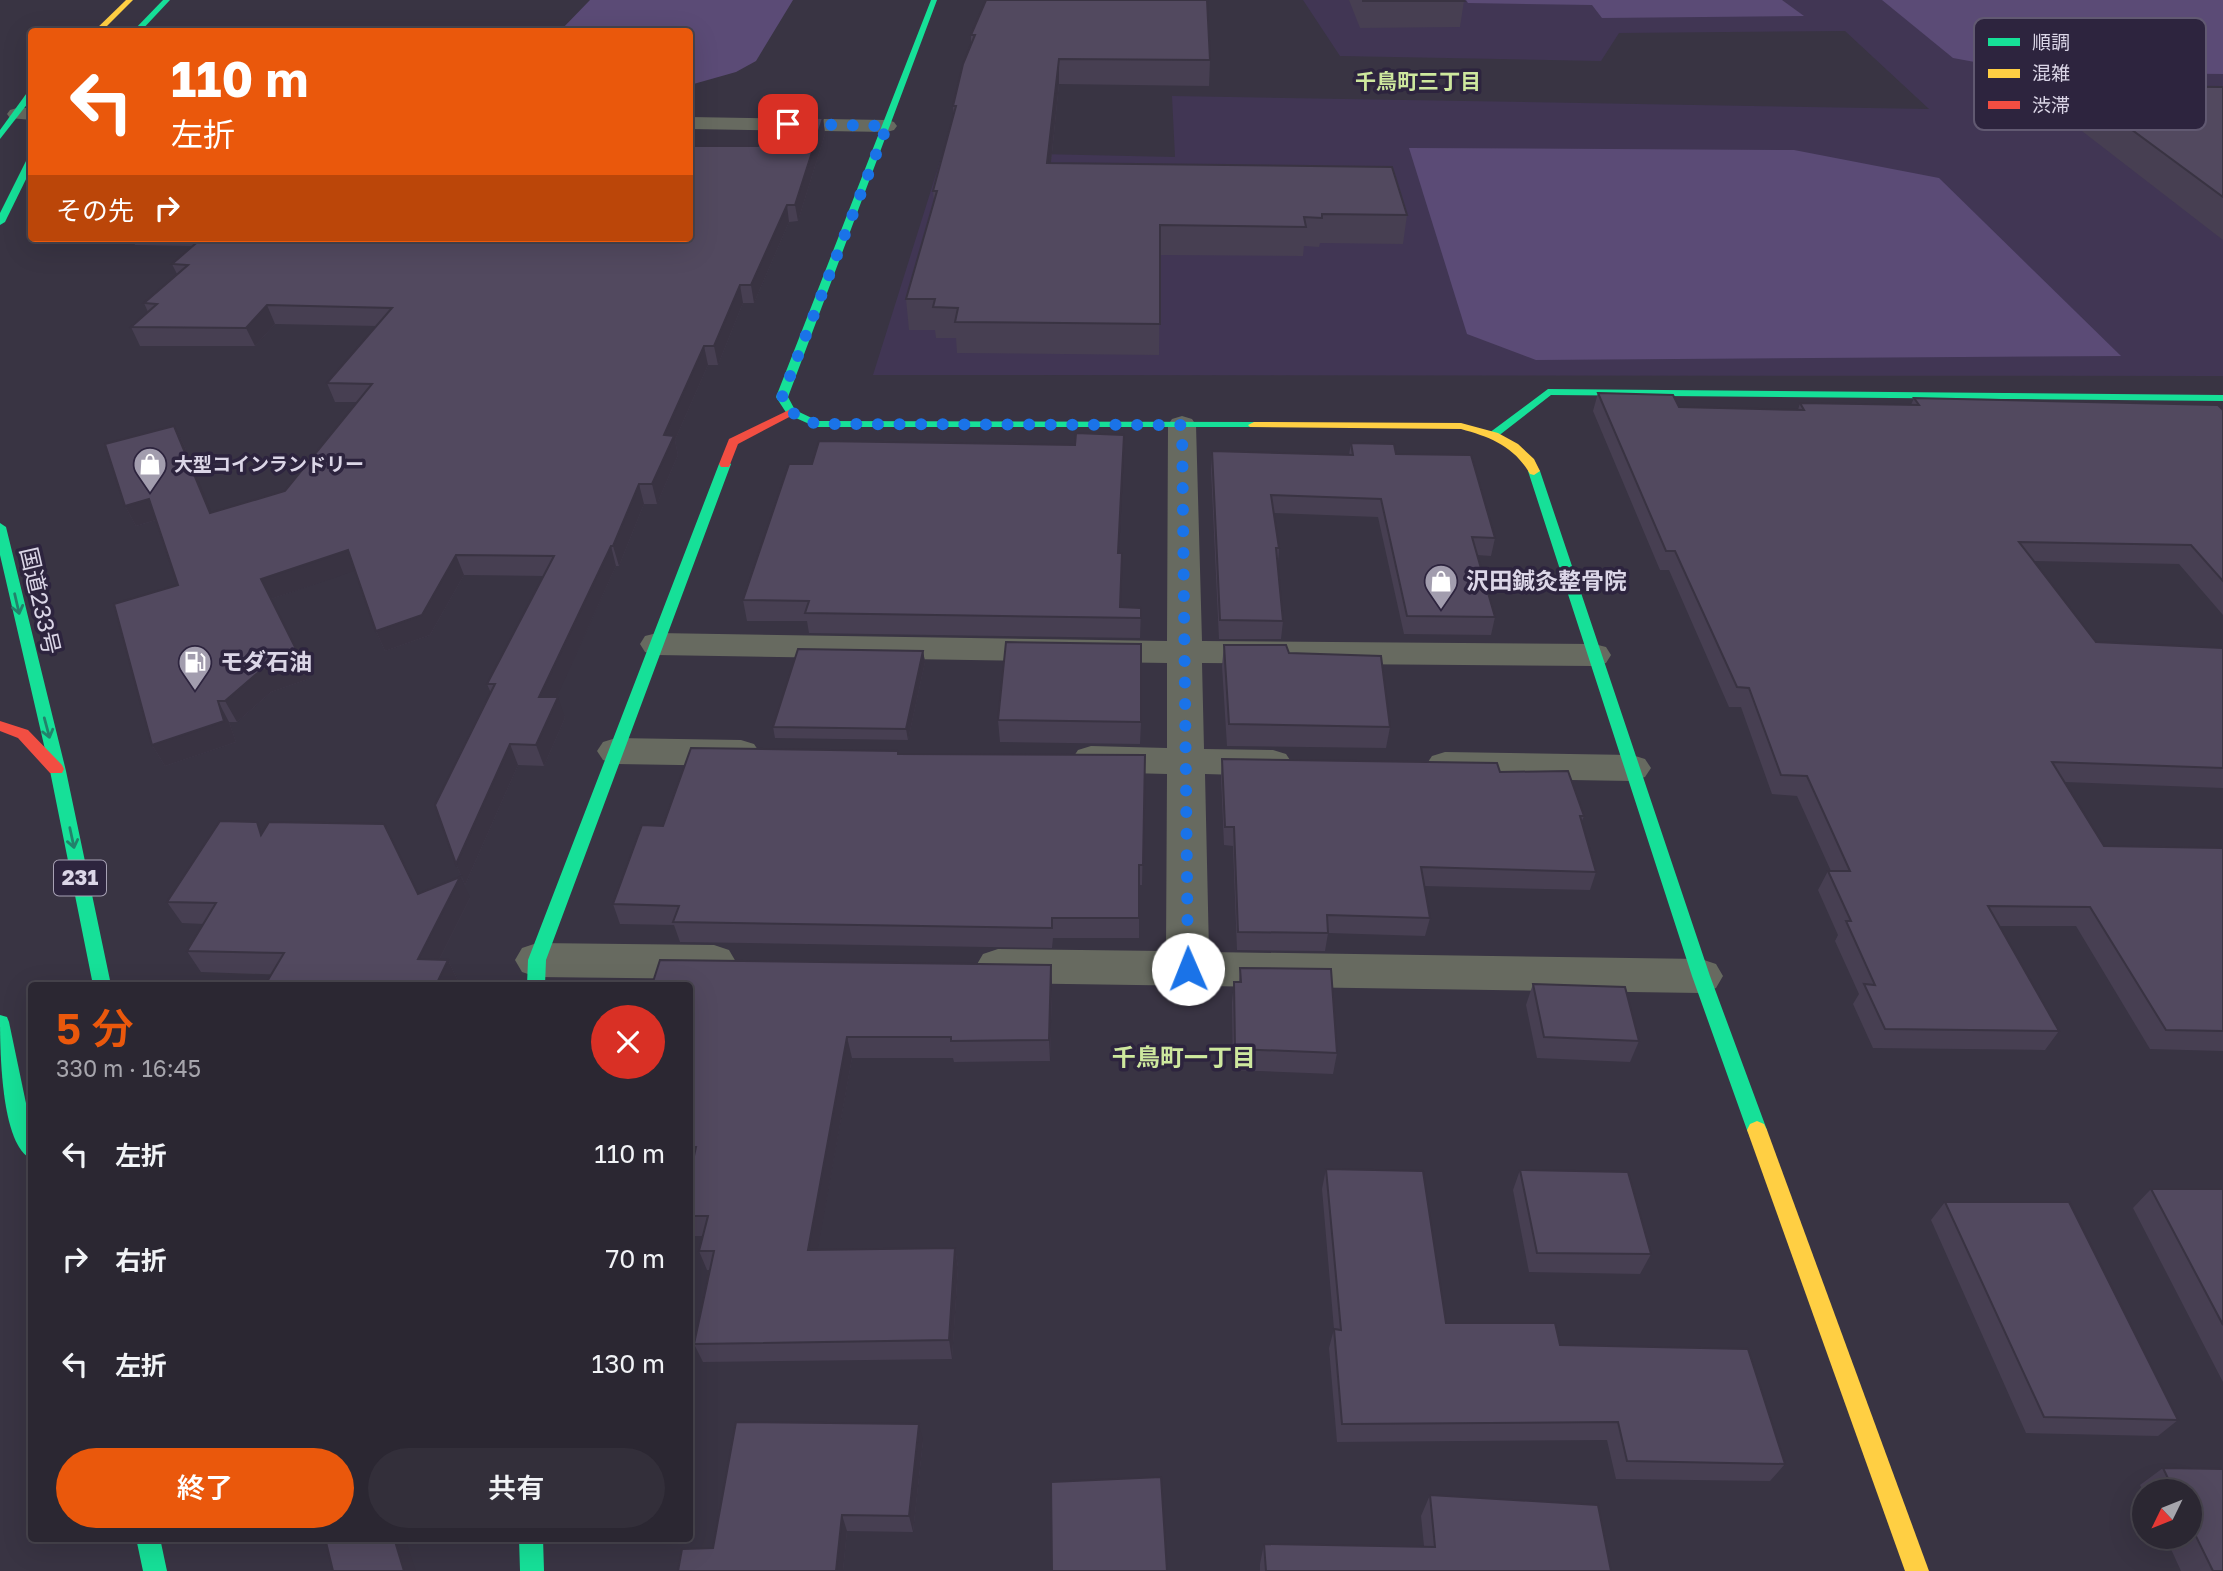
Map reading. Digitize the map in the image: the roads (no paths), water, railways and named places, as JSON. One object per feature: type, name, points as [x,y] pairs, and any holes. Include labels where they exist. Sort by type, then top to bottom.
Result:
[{"type":"main road","points":[[100,28],[130,0]]},
{"type":"main road","points":[[139,28],[167,0]]},
{"type":"main road","points":[[934,0],[782,397],[791,412],[816,424],[1461,426],[1493,435],[1530,458],[1701,976],[1917,1571]]},
{"type":"main road","points":[[0,136],[24,114]]},
{"type":"main road","points":[[0,222],[28,165]]},
{"type":"main road","points":[[1493,435],[1548,392],[2222,399]]},
{"type":"main road","points":[[537,973],[616,751],[733,442],[791,412]]},
{"type":"main road","name":"国道233号","points":[[0,527],[20,639],[36,685],[58,771]]},
{"type":"main road","points":[[0,726],[23,734],[58,771]]},
{"type":"main road","name":"231","points":[[58,771],[101,982]]},
{"type":"main road","points":[[0,1022],[23,1139],[28,1145]]},
{"type":"main road","points":[[149,1542],[155,1571]]},
{"type":"main road","points":[[531,1542],[532,1571]]},
{"type":"street","points":[[693,123],[887,126]]},
{"type":"street","points":[[1182,425],[1188,969]]},
{"type":"street","points":[[657,644],[1594,655]]},
{"type":"street","points":[[616,751],[769,753]]},
{"type":"street","points":[[1061,759],[1311,763]]},
{"type":"street","points":[[1409,765],[1632,768]]},
{"type":"street","points":[[537,973],[759,963]]},
{"type":"street","points":[[953,966],[1701,976]]},
{"type":"place","name":"大型コインランドリー","points":[[150,494]]},
{"type":"place","name":"沢田鍼灸整骨院","points":[[1441,611]]},
{"type":"place","name":"モダ石油","points":[[195,692]]},
{"type":"district","name":"千鳥町三丁目","points":[[1418,82]]},
{"type":"district","name":"千鳥町一丁目","points":[[1184,1058]]}]
